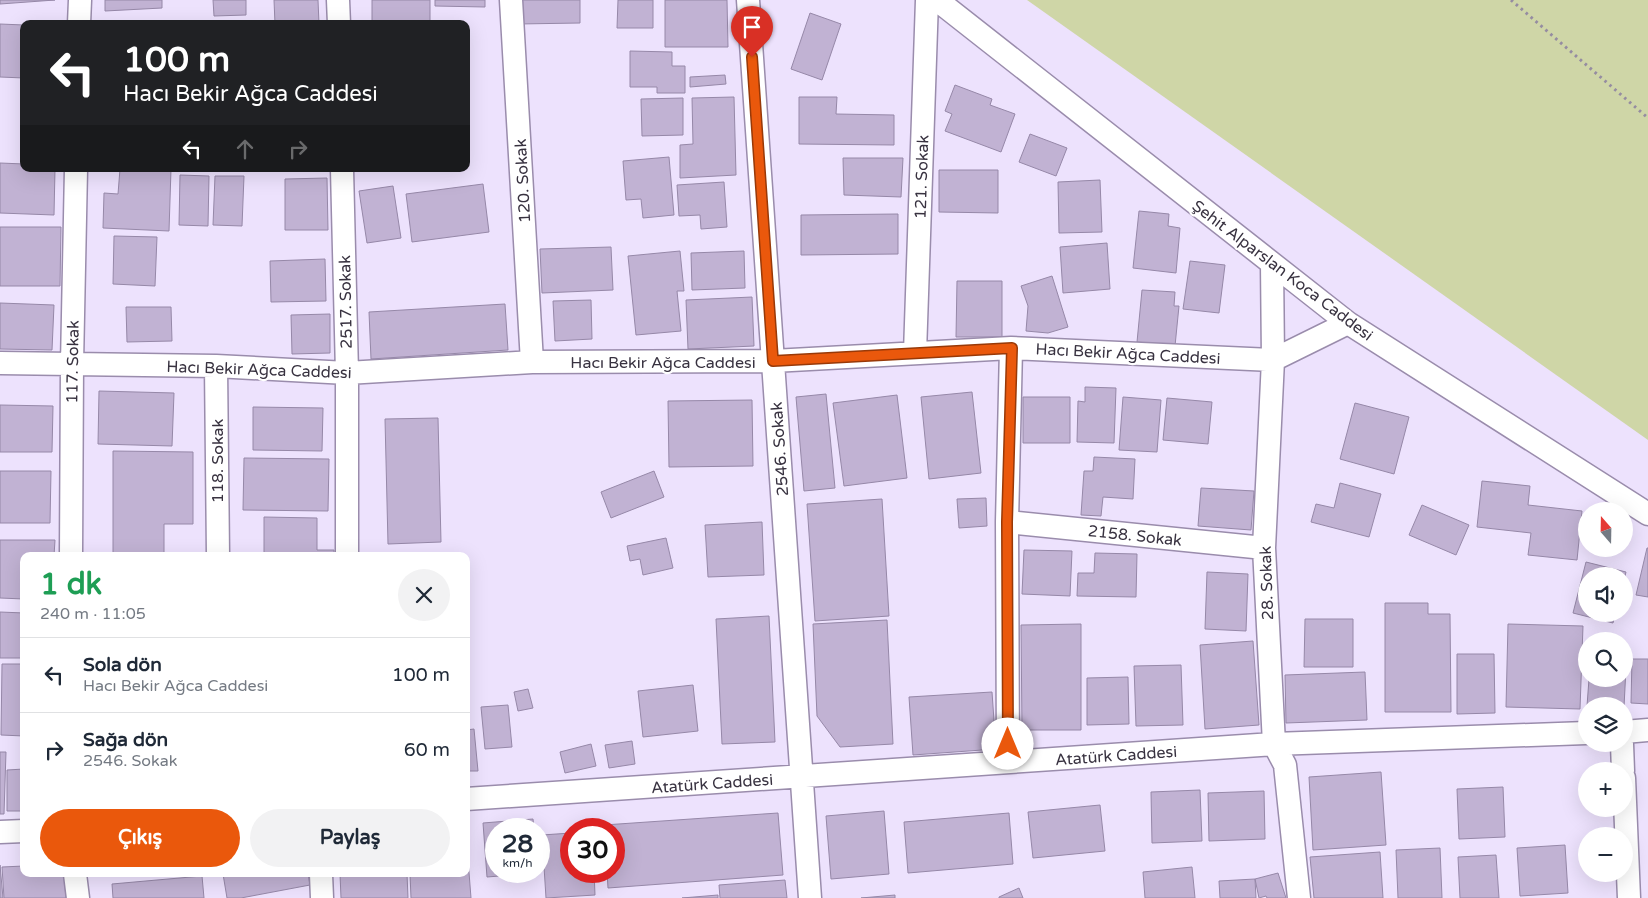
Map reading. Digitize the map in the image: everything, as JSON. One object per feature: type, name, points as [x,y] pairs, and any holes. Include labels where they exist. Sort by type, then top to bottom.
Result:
[{"type":"street","points":[[79,20],[80,0]]},
{"type":"street","points":[[338,0],[339,20]]},
{"type":"street","name":"120. Sokak","points":[[511,0],[532,362]]},
{"type":"street","name":"2546. Sokak","points":[[748,0],[810,898]]},
{"type":"street","name":"121. Sokak","points":[[915,353],[927,0]]},
{"type":"street","name":"Şehit Alparslan Koca Caddesi","points":[[937,0],[1348,323],[1648,514]]},
{"type":"street","name":"117. Sokak","points":[[71,552],[76,172]]},
{"type":"street","name":"2517. Sokak","points":[[342,172],[347,373],[347,552]]},
{"type":"street","name":"28. Sokak","points":[[1272,264],[1273,360],[1264,548],[1274,744],[1285,765],[1299,898]]},
{"type":"street","name":"Hacı Bekir Ağca Caddesi","points":[[0,362],[216,366],[347,373],[532,362],[773,361],[1012,348],[1273,360],[1348,323]]},
{"type":"street","points":[[1008,762],[1007,522],[1012,348]]},
{"type":"street","name":"118. Sokak","points":[[216,366],[218,552]]},
{"type":"street","name":"2158. Sokak","points":[[1007,522],[1264,548]]},
{"type":"street","points":[[1633,731],[1648,730]]},
{"type":"street","name":"Atatürk Caddesi","points":[[470,799],[802,778],[1274,744],[1578,733]]},
{"type":"street","points":[[1626,817],[1629,898]]},
{"type":"street","points":[[0,832],[20,831]]},
{"type":"street","points":[[75,877],[78,898]]},
{"type":"street","points":[[321,877],[322,898]]},
{"type":"path","points":[[1512,0],[1648,118]]},
{"type":"green space","points":[[1027,0],[1648,0],[1648,440]]},
{"type":"building","points":[[0,0],[55,0],[0,4]]},
{"type":"building","points":[[105,0],[162,0],[162,8],[105,11]]},
{"type":"building","points":[[213,0],[246,0],[246,15],[214,16]]},
{"type":"building","points":[[274,0],[318,0],[319,20],[275,20]]},
{"type":"building","points":[[372,0],[430,0],[430,20],[372,20]]},
{"type":"building","points":[[435,0],[485,0],[485,7],[435,6]]},
{"type":"building","points":[[518,0],[580,0],[580,23],[518,24]]},
{"type":"building","points":[[618,0],[653,0],[653,28],[617,28]]},
{"type":"building","points":[[665,0],[727,0],[728,47],[665,47]]},
{"type":"building","points":[[810,13],[841,24],[822,80],[791,69]]},
{"type":"building","points":[[0,24],[20,25],[20,78],[0,77]]},
{"type":"building","points":[[630,51],[672,52],[672,66],[685,66],[685,93],[657,93],[657,87],[630,87]]},
{"type":"building","points":[[725,75],[726,84],[690,87],[690,77]]},
{"type":"building","points":[[955,85],[992,99],[990,105],[1015,114],[1001,152],[945,131],[952,114],[945,111]]},
{"type":"building","points":[[734,97],[736,175],[680,178],[680,145],[693,144],[692,98]]},
{"type":"building","points":[[799,97],[837,97],[836,114],[894,115],[894,145],[799,144]]},
{"type":"building","points":[[683,98],[683,135],[642,136],[641,99]]},
{"type":"building","points":[[1030,134],[1067,148],[1056,176],[1019,162]]},
{"type":"building","points":[[669,157],[674,215],[643,218],[641,199],[626,200],[623,161]]},
{"type":"building","points":[[843,158],[903,158],[901,197],[844,195]]},
{"type":"building","points":[[0,163],[20,164],[20,172],[55,172],[54,215],[0,213]]},
{"type":"building","points":[[939,170],[998,170],[998,213],[939,212]]},
{"type":"building","points":[[120,172],[171,172],[169,231],[103,228],[104,193],[118,194]]},
{"type":"building","points":[[180,175],[209,176],[208,226],[179,225]]},
{"type":"building","points":[[215,176],[244,176],[242,226],[213,225]]},
{"type":"building","points":[[327,178],[328,230],[285,230],[285,179]]},
{"type":"building","points":[[1100,180],[1102,232],[1059,233],[1058,182]]},
{"type":"building","points":[[724,182],[727,227],[701,229],[700,215],[679,216],[677,185]]},
{"type":"building","points":[[483,184],[489,232],[412,242],[406,194]]},
{"type":"building","points":[[393,186],[401,238],[367,243],[359,191]]},
{"type":"building","points":[[1139,211],[1169,214],[1168,226],[1180,228],[1176,273],[1133,268]]},
{"type":"building","points":[[898,214],[898,254],[801,255],[801,215]]},
{"type":"building","points":[[0,227],[61,227],[60,286],[0,286]]},
{"type":"building","points":[[114,236],[157,237],[155,286],[113,284]]},
{"type":"building","points":[[1107,243],[1110,289],[1063,293],[1060,247]]},
{"type":"building","points":[[611,247],[613,290],[542,293],[540,249]]},
{"type":"building","points":[[680,251],[684,291],[677,291],[681,331],[636,335],[628,256]]},
{"type":"building","points":[[744,251],[745,288],[692,290],[691,253]]},
{"type":"building","points":[[325,259],[326,301],[271,302],[270,261]]},
{"type":"building","points":[[1190,261],[1225,265],[1219,313],[1183,309]]},
{"type":"building","points":[[1052,276],[1068,327],[1048,333],[1026,331],[1028,306],[1021,286]]},
{"type":"building","points":[[957,281],[1002,281],[1002,337],[956,337]]},
{"type":"building","points":[[1142,290],[1175,292],[1174,306],[1179,306],[1175,346],[1137,342]]},
{"type":"building","points":[[752,297],[754,346],[688,349],[686,300]]},
{"type":"building","points":[[591,300],[592,339],[555,341],[553,301]]},
{"type":"building","points":[[0,303],[54,305],[52,350],[0,349]]},
{"type":"building","points":[[505,304],[508,350],[371,359],[369,312]]},
{"type":"building","points":[[126,307],[171,307],[172,341],[127,342]]},
{"type":"building","points":[[330,314],[330,353],[292,354],[291,315]]},
{"type":"building","points":[[1085,387],[1116,388],[1114,443],[1077,442],[1078,401],[1085,402]]},
{"type":"building","points":[[99,391],[174,393],[172,446],[98,444]]},
{"type":"building","points":[[972,392],[981,473],[929,479],[921,397]]},
{"type":"building","points":[[826,394],[835,488],[804,491],[796,397]]},
{"type":"building","points":[[897,395],[907,478],[844,486],[833,403]]},
{"type":"building","points":[[1023,397],[1070,397],[1070,443],[1023,443]]},
{"type":"building","points":[[1123,397],[1161,400],[1157,452],[1119,450]]},
{"type":"building","points":[[1167,398],[1212,402],[1208,444],[1163,440]]},
{"type":"building","points":[[752,400],[753,466],[669,467],[668,401]]},
{"type":"building","points":[[1355,403],[1409,417],[1394,474],[1340,459]]},
{"type":"building","points":[[0,405],[53,406],[52,452],[0,452]]},
{"type":"building","points":[[253,407],[323,408],[322,451],[253,450]]},
{"type":"building","points":[[438,418],[441,542],[388,544],[385,419]]},
{"type":"building","points":[[113,451],[193,452],[193,524],[164,524],[164,552],[113,552]]},
{"type":"building","points":[[1094,457],[1135,459],[1133,499],[1103,497],[1101,516],[1081,515],[1084,471],[1093,471]]},
{"type":"building","points":[[244,458],[329,459],[328,511],[243,510]]},
{"type":"building","points":[[0,471],[51,471],[50,523],[0,523]]},
{"type":"building","points":[[654,471],[664,497],[611,518],[601,492]]},
{"type":"building","points":[[1482,481],[1530,486],[1528,505],[1578,511],[1577,560],[1528,555],[1531,533],[1477,527]]},
{"type":"building","points":[[1340,483],[1381,494],[1369,537],[1311,522],[1316,504],[1334,508]]},
{"type":"building","points":[[1201,488],[1254,491],[1251,530],[1198,526]]},
{"type":"building","points":[[986,498],[987,526],[959,528],[957,499]]},
{"type":"building","points":[[882,499],[889,616],[815,621],[807,504]]},
{"type":"building","points":[[1422,505],[1469,525],[1456,555],[1409,535]]},
{"type":"building","points":[[264,517],[317,518],[317,550],[334,550],[334,552],[264,552]]},
{"type":"building","points":[[762,522],[764,575],[708,577],[705,525]]},
{"type":"building","points":[[666,538],[673,568],[643,575],[640,559],[630,561],[627,546]]},
{"type":"building","points":[[0,540],[55,540],[54,552],[20,552],[20,599],[0,598]]},
{"type":"building","points":[[1648,548],[1648,597],[1636,595]]},
{"type":"building","points":[[1024,550],[1072,551],[1070,596],[1022,594]]},
{"type":"building","points":[[1095,553],[1137,554],[1136,597],[1077,596],[1078,573],[1094,573]]},
{"type":"building","points":[[1586,562],[1606,567],[1585,567]]},
{"type":"building","points":[[1207,572],[1248,574],[1246,631],[1205,629]]},
{"type":"building","points":[[1578,593],[1578,614],[1573,613]]},
{"type":"building","points":[[1385,603],[1428,603],[1428,614],[1450,614],[1451,712],[1385,712]]},
{"type":"building","points":[[0,612],[20,613],[20,658],[0,658]]},
{"type":"building","points":[[769,616],[775,742],[722,744],[716,619]]},
{"type":"building","points":[[1305,619],[1353,619],[1353,667],[1304,667]]},
{"type":"building","points":[[887,620],[893,744],[840,747],[817,716],[813,624]]},
{"type":"building","points":[[1081,624],[1081,730],[1022,730],[1021,625]]},
{"type":"building","points":[[1508,624],[1583,626],[1583,632],[1578,632],[1578,687],[1581,687],[1580,697],[1578,697],[1578,709],[1506,707]]},
{"type":"building","points":[[1253,641],[1259,725],[1205,729],[1200,645]]},
{"type":"building","points":[[1457,654],[1494,654],[1495,713],[1457,714]]},
{"type":"building","points":[[1633,659],[1648,659],[1648,704],[1633,703],[1633,697],[1631,697]]},
{"type":"building","points":[[2,664],[20,664],[20,736],[1,735]]},
{"type":"building","points":[[1181,665],[1183,725],[1136,726],[1134,666]]},
{"type":"building","points":[[1365,672],[1367,720],[1286,723],[1285,675]]},
{"type":"building","points":[[1128,677],[1129,724],[1087,725],[1087,678]]},
{"type":"building","points":[[693,685],[698,731],[643,737],[638,691]]},
{"type":"building","points":[[1588,687],[1625,687],[1625,697],[1588,697]]},
{"type":"building","points":[[528,689],[533,708],[518,711],[514,692]]},
{"type":"building","points":[[992,692],[996,749],[913,755],[909,697]]},
{"type":"building","points":[[508,705],[512,747],[485,749],[481,707]]},
{"type":"building","points":[[474,729],[478,771],[470,771],[470,730]]},
{"type":"building","points":[[632,741],[635,764],[609,768],[605,745]]},
{"type":"building","points":[[591,744],[596,766],[565,773],[560,752]]},
{"type":"building","points":[[0,752],[6,752],[4,814],[0,814]]},
{"type":"building","points":[[20,769],[20,811],[7,811],[7,770]]},
{"type":"building","points":[[1381,772],[1386,845],[1313,850],[1309,777]]},
{"type":"building","points":[[1503,787],[1505,837],[1459,839],[1457,789]]},
{"type":"building","points":[[1200,790],[1202,841],[1152,843],[1151,792]]},
{"type":"building","points":[[1264,791],[1265,839],[1209,841],[1208,793]]},
{"type":"building","points":[[1100,805],[1105,851],[1033,858],[1028,812]]},
{"type":"building","points":[[884,811],[889,874],[831,879],[826,816]]},
{"type":"building","points":[[778,813],[783,875],[608,888],[608,883],[625,883],[625,824]]},
{"type":"building","points":[[1009,813],[1013,864],[908,873],[904,822]]},
{"type":"building","points":[[483,823],[485,823],[485,850]]},
{"type":"building","points":[[550,834],[560,834],[560,883],[594,883],[595,895],[546,898],[545,883],[550,883]]},
{"type":"building","points":[[1565,845],[1568,893],[1520,896],[1517,848]]},
{"type":"building","points":[[1440,848],[1442,898],[1398,898],[1396,850]]},
{"type":"building","points":[[1380,852],[1383,898],[1314,898],[1310,857]]},
{"type":"building","points":[[1496,855],[1499,898],[1460,898],[1458,857]]},
{"type":"building","points":[[0,865],[3,898],[0,898]]},
{"type":"building","points":[[20,866],[20,877],[64,877],[66,898],[4,898],[2,867]]},
{"type":"building","points":[[1192,867],[1195,898],[1145,898],[1143,872]]},
{"type":"building","points":[[1278,873],[1286,898],[1267,898],[1266,896],[1259,898],[1255,879]]},
{"type":"building","points":[[202,877],[204,898],[113,898],[112,884]]},
{"type":"building","points":[[224,877],[309,877],[310,885],[241,898],[227,898]]},
{"type":"building","points":[[340,877],[407,877],[408,898],[341,898]]},
{"type":"building","points":[[410,877],[469,877],[471,898],[411,898]]},
{"type":"building","points":[[1255,879],[1256,898],[1220,898],[1219,881]]},
{"type":"building","points":[[785,880],[787,898],[720,898],[719,885]]},
{"type":"building","points":[[1019,888],[1023,898],[999,898],[999,897]]},
{"type":"building","points":[[718,895],[718,898],[682,898]]},
{"type":"building","points":[[895,895],[895,898],[861,898]]},
{"type":"route","points":[[752,57],[773,361],[1012,348],[1007,522],[1008,744]]}]
